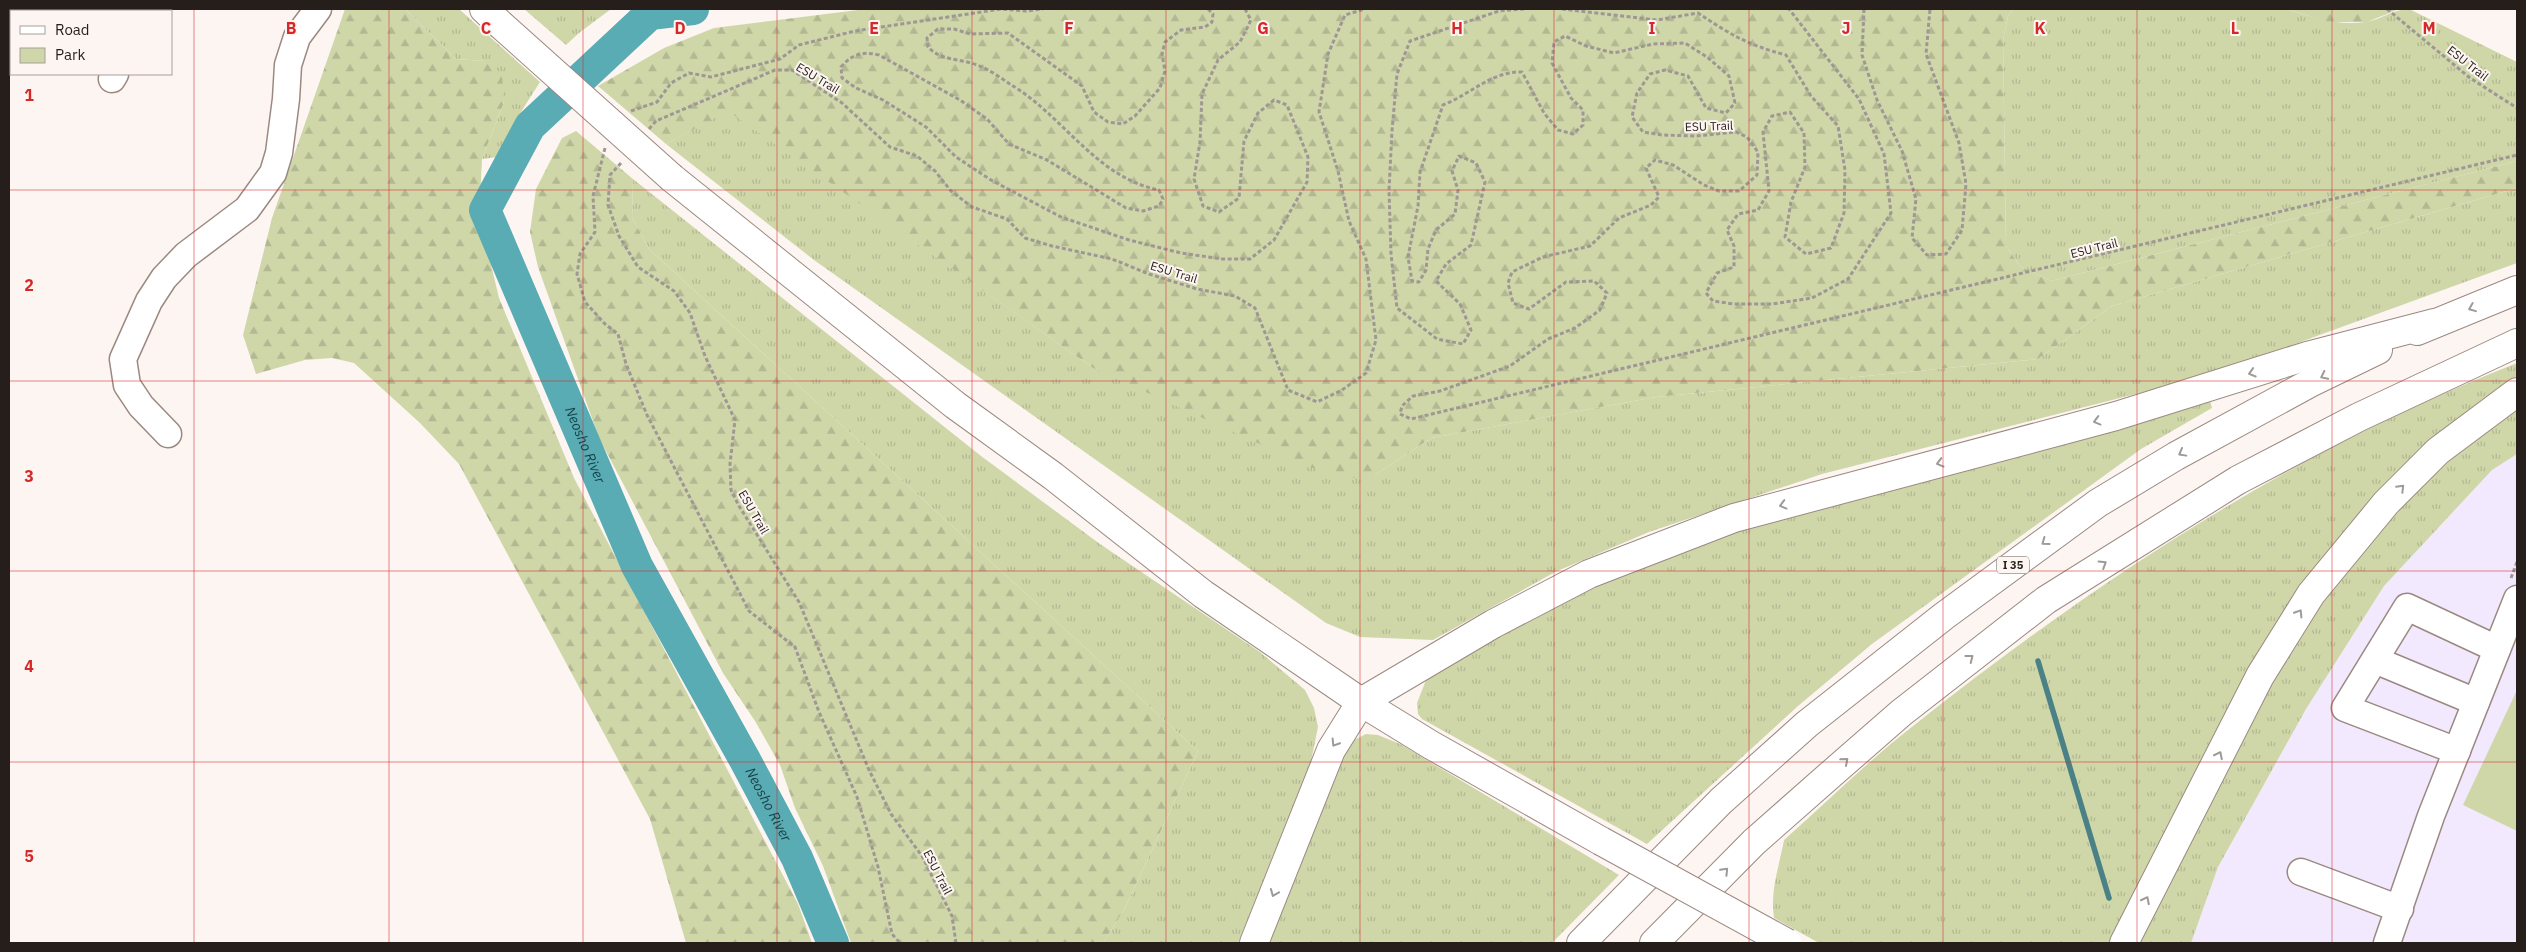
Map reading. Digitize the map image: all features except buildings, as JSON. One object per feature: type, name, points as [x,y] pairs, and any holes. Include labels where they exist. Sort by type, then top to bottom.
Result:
[{"type":"main road","points":[[492,16],[672,178],[955,405],[1053,476],[1203,594],[1361,702],[1431,745],[1787,943]]},
{"type":"main road","name":"I 35","points":[[1581,943],[1721,801],[1807,724],[1944,616],[2090,509],[2176,456],[2310,383],[2434,323],[2517,290]]},
{"type":"main road","points":[[1254,943],[1331,750],[1361,702],[1493,624],[1589,574],[1734,518],[2116,416],[2307,356],[2434,323]]},
{"type":"main road","points":[[1654,943],[1754,842],[1837,768],[1901,713],[2046,600],[2238,480],[2359,417],[2517,343]]},
{"type":"main road","points":[[2124,943],[2260,676],[2310,594],[2386,503],[2438,452],[2517,392]]},
{"type":"street","points":[[168,434],[141,406],[127,385],[123,359],[149,301],[164,278],[186,255],[247,209],[273,173],[279,153],[288,65],[297,37],[318,9]]},
{"type":"street","points":[[2387,943],[2431,816],[2517,599]]},
{"type":"street","points":[[2457,752],[2345,708],[2407,607],[2497,649]]},
{"type":"street","points":[[2375,660],[2476,702]]},
{"type":"street","points":[[2301,872],[2400,909]]},
{"type":"path","name":"ESU Trail","points":[[623,113],[657,102],[672,83],[689,73],[711,77],[780,59],[799,45],[855,32],[938,18],[1001,9],[1026,11],[1043,9]]},
{"type":"path","name":"ESU Trail","points":[[1208,9],[1213,14],[1212,22],[1205,27],[1181,30],[1165,42],[1162,54],[1165,71],[1160,88],[1135,116],[1123,124],[1108,122],[1094,112],[1082,86],[1008,33],[970,34],[954,29],[938,28],[927,38],[928,47],[937,56],[978,65],[1025,93],[1112,170],[1139,186],[1159,190],[1163,199],[1159,206],[1143,211],[1126,208],[1047,160],[1009,144],[987,119],[960,100],[879,55],[865,51],[848,59],[841,67],[842,78],[856,88],[883,100],[926,127],[956,157],[991,180],[1061,217],[1129,240],[1181,254],[1222,259],[1250,259],[1274,240],[1296,204],[1307,182],[1308,157],[1287,105],[1274,100],[1258,113],[1244,141],[1239,198],[1219,212],[1203,206],[1194,179],[1200,142],[1202,94],[1218,60],[1240,42],[1244,35],[1251,20],[1245,9]]},
{"type":"path","name":"ESU Trail","points":[[644,134],[656,121],[775,70],[792,70],[842,103],[890,147],[917,156],[935,171],[950,191],[972,207],[1007,219],[1025,238],[1112,259],[1149,274],[1197,289],[1234,296],[1255,308],[1288,390],[1317,402],[1342,390],[1366,373],[1376,340],[1366,258],[1349,222],[1338,171],[1319,112],[1328,54],[1345,15],[1365,9]]},
{"type":"path","name":"ESU Trail","points":[[1524,9],[1499,11],[1410,41],[1397,74],[1389,190],[1397,308],[1437,340],[1463,344],[1471,330],[1460,304],[1436,281],[1446,264],[1471,245],[1485,182],[1476,163],[1460,156],[1452,171],[1458,190],[1455,214],[1436,230],[1428,249],[1426,270],[1419,282],[1412,281],[1408,257],[1418,206],[1420,172],[1443,105],[1461,98],[1493,77],[1507,71],[1522,72],[1544,113],[1558,130],[1572,134],[1583,126],[1583,110],[1571,98],[1552,63],[1554,42],[1566,36],[1586,46],[1614,53],[1653,44],[1685,43],[1707,57],[1729,76],[1736,103],[1726,113],[1706,108],[1688,76],[1665,70],[1650,74],[1637,93],[1632,118],[1643,132],[1662,136],[1736,132],[1748,137],[1758,152],[1756,175],[1739,191],[1719,191],[1704,185],[1673,165],[1655,160],[1646,168],[1659,197],[1651,205],[1619,218],[1590,246],[1543,257],[1512,272],[1508,283],[1513,303],[1529,309],[1566,282],[1594,280],[1607,293],[1600,310],[1575,328],[1548,339],[1510,366],[1440,391],[1413,396],[1402,406],[1400,414],[1411,419],[1433,416],[2517,155]]},
{"type":"path","points":[[1562,9],[1657,20],[1698,13],[1733,36],[1753,46],[1786,55],[1811,96],[1838,126],[1845,170],[1844,213],[1832,248],[1806,254],[1785,237],[1791,202],[1805,167],[1804,133],[1790,112],[1772,116],[1763,132],[1769,191],[1758,210],[1738,214],[1727,230],[1734,246],[1734,267],[1717,273],[1706,293],[1713,302],[1734,304],[1772,304],[1812,298],[1848,279],[1891,213],[1884,154],[1859,99],[1789,9]]},
{"type":"path","points":[[1864,9],[1862,56],[1877,100],[1902,151],[1916,198],[1912,238],[1928,255],[1946,254],[1962,230],[1966,184],[1959,144],[1926,54],[1930,9]]},
{"type":"path","name":"ESU Trail","points":[[2387,9],[2470,78],[2517,108]]},
{"type":"path","points":[[606,145],[604,161],[593,196],[595,232],[580,254],[577,274],[585,302],[605,324],[618,334],[626,364],[646,414],[749,611],[795,648],[819,712],[857,797],[878,867],[892,934],[900,943]]},
{"type":"path","name":"ESU Trail","points":[[622,162],[610,175],[608,205],[619,236],[638,266],[674,291],[690,314],[705,356],[735,420],[730,464],[731,490],[799,602],[868,770],[891,814],[922,856],[952,916],[956,943]]},
{"type":"shaded area","points":[[2517,454],[2517,943],[2191,943],[2218,867],[2306,709],[2384,586],[2492,470]]},
{"type":"green space","points":[[345,9],[405,9],[456,59],[484,61],[502,74],[504,102],[482,159],[480,200],[488,252],[499,298],[574,478],[798,904],[812,943],[686,943],[650,819],[459,464],[420,423],[354,363],[332,358],[305,360],[256,374],[243,335],[272,218]]},
{"type":"green space","points":[[405,9],[459,9],[540,82],[519,115],[498,157],[482,159],[504,102],[484,61],[456,59]]},
{"type":"green space","points":[[524,9],[611,9],[566,45]]},
{"type":"green space","points":[[866,9],[2014,9],[2008,16],[2003,40],[2006,246],[2020,266],[2051,281],[2517,161],[2517,188],[2112,306],[2038,359],[1656,397],[1431,438],[1375,475],[1339,480],[1093,368],[728,111],[666,144],[598,86],[664,48],[714,28]]},
{"type":"green space","points":[[2014,9],[2286,9],[2325,20],[2355,23],[2371,21],[2403,9],[2409,9],[2517,62],[2517,161],[2051,281],[2020,266],[2006,246],[2003,40],[2008,16]]},
{"type":"green space","points":[[2286,9],[2399,9],[2367,22],[2329,22]]},
{"type":"green space","points":[[728,110],[1093,368],[1375,475],[1431,438],[1656,397],[2038,359],[2112,306],[2517,188],[2517,263],[2262,356],[2163,387],[1822,474],[1649,532],[1555,572],[1433,640],[1360,637],[1326,623],[814,260],[666,144]]},
{"type":"green space","points":[[576,131],[633,179],[632,217],[649,249],[1198,751],[1124,910],[1103,943],[851,943],[823,866],[795,808],[780,765],[755,721],[723,673],[599,438],[538,267],[530,232],[536,189],[562,138]]},
{"type":"green space","points":[[633,179],[981,456],[1100,544],[1260,652],[1305,690],[1314,708],[1318,727],[1310,766],[1238,943],[1103,943],[1124,910],[1198,751],[649,249],[632,217]]},
{"type":"green space","points":[[2517,363],[2517,380],[2374,502],[2112,943],[1819,943],[1774,918],[1774,888],[1784,840],[1880,753],[1983,672],[2054,619],[2127,569],[2278,477],[2356,435],[2435,397]]},
{"type":"green space","points":[[2209,397],[2212,408],[2141,449],[1872,644],[1798,706],[1647,844],[1422,719],[1418,714],[1417,703],[1428,675],[1534,611],[1717,534]]},
{"type":"green space","points":[[2517,404],[2517,454],[2492,470],[2384,586],[2306,709],[2218,867],[2191,943],[2136,943],[2274,673],[2348,565],[2398,506],[2454,453]]},
{"type":"green space","points":[[2517,690],[2517,831],[2463,805]]},
{"type":"green space","points":[[1366,734],[1378,735],[1400,744],[1619,875],[1552,943],[1261,943],[1336,758],[1352,741]]},
{"type":"waterway","name":"Neosho River","points":[[693,9],[650,14],[530,126],[485,210],[637,566],[797,858],[833,943]]},
{"type":"waterway","points":[[2038,661],[2109,898]]}]
